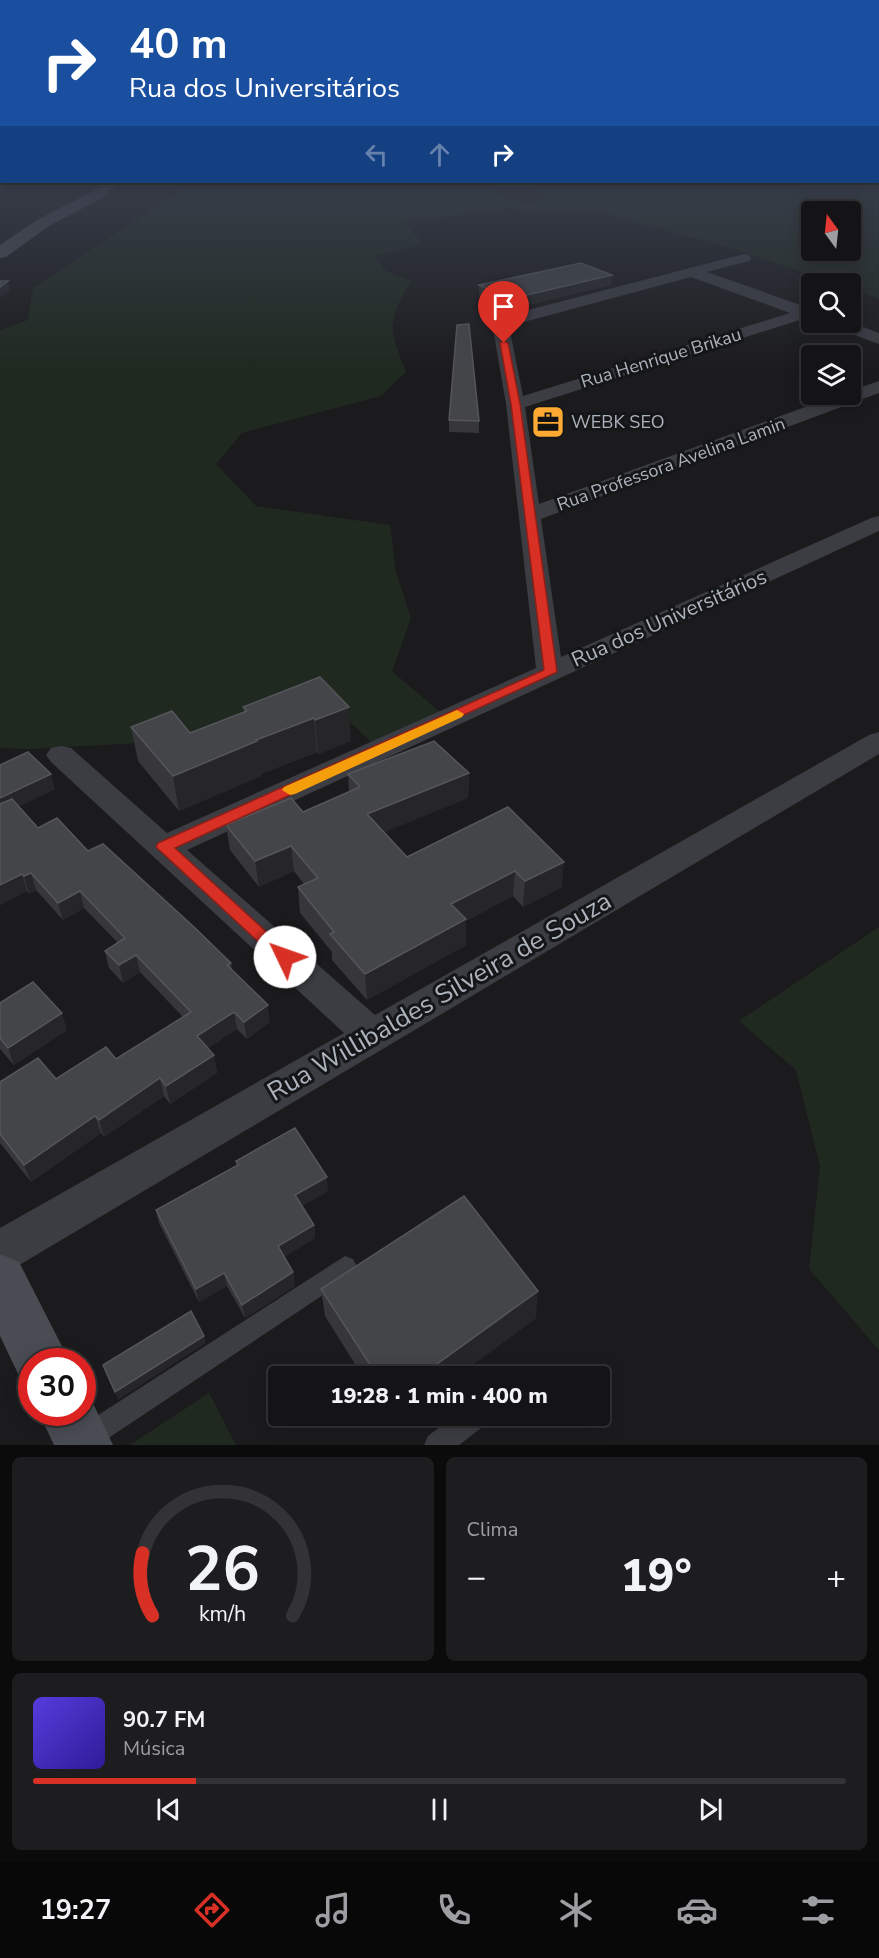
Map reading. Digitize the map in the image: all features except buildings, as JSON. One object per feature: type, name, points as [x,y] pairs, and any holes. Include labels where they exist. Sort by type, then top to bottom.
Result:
[{"type":"street","points":[[0,253],[24,236]]},
{"type":"street","points":[[550,672],[515,404],[500,323],[744,258]]},
{"type":"street","points":[[692,272],[801,311]]},
{"type":"street","name":"Rua Henrique Brikau","points":[[515,404],[801,316]]},
{"type":"street","points":[[861,332],[879,339]]},
{"type":"street","name":"Rua Professora Avelina Lamin","points":[[530,515],[879,387]]},
{"type":"street","name":"Rua dos Universitários","points":[[164,847],[550,672],[872,532]]},
{"type":"street","name":"Rua Willibaldes Silveira de Souza","points":[[0,1275],[372,1035],[879,741]]},
{"type":"street","points":[[61,755],[372,1035]]},
{"type":"street","points":[[0,1275],[35,1348]]},
{"type":"lane","points":[[78,1433],[345,1267]]},
{"type":"lane","points":[[437,1445],[463,1426]]},
{"type":"shaded area","points":[[111,236],[417,236],[423,244],[375,256],[386,271],[411,281],[394,316],[393,325],[393,335],[406,372],[381,396],[242,433],[216,464],[256,506],[390,525],[396,572],[411,618],[392,671],[442,714],[373,744],[317,691],[268,713],[156,742],[30,749],[0,748],[0,330],[28,320],[33,288]]},
{"type":"shaded area","points":[[688,236],[801,236],[801,261],[861,261],[861,236],[879,236],[879,299],[861,293],[861,273],[804,273],[737,250]]},
{"type":"shaded area","points":[[879,927],[879,1350],[809,1269],[820,1166],[796,1070],[739,1021]]},
{"type":"shaded area","points":[[209,1393],[236,1445],[130,1445]]},
{"type":"slow traffic","points":[[290,790],[457,714]]},
{"type":"place","name":"WEBK SEO","points":[[548,422]]},
{"type":"route","points":[[285,957],[164,847],[550,672],[515,404],[504,343]]}]
